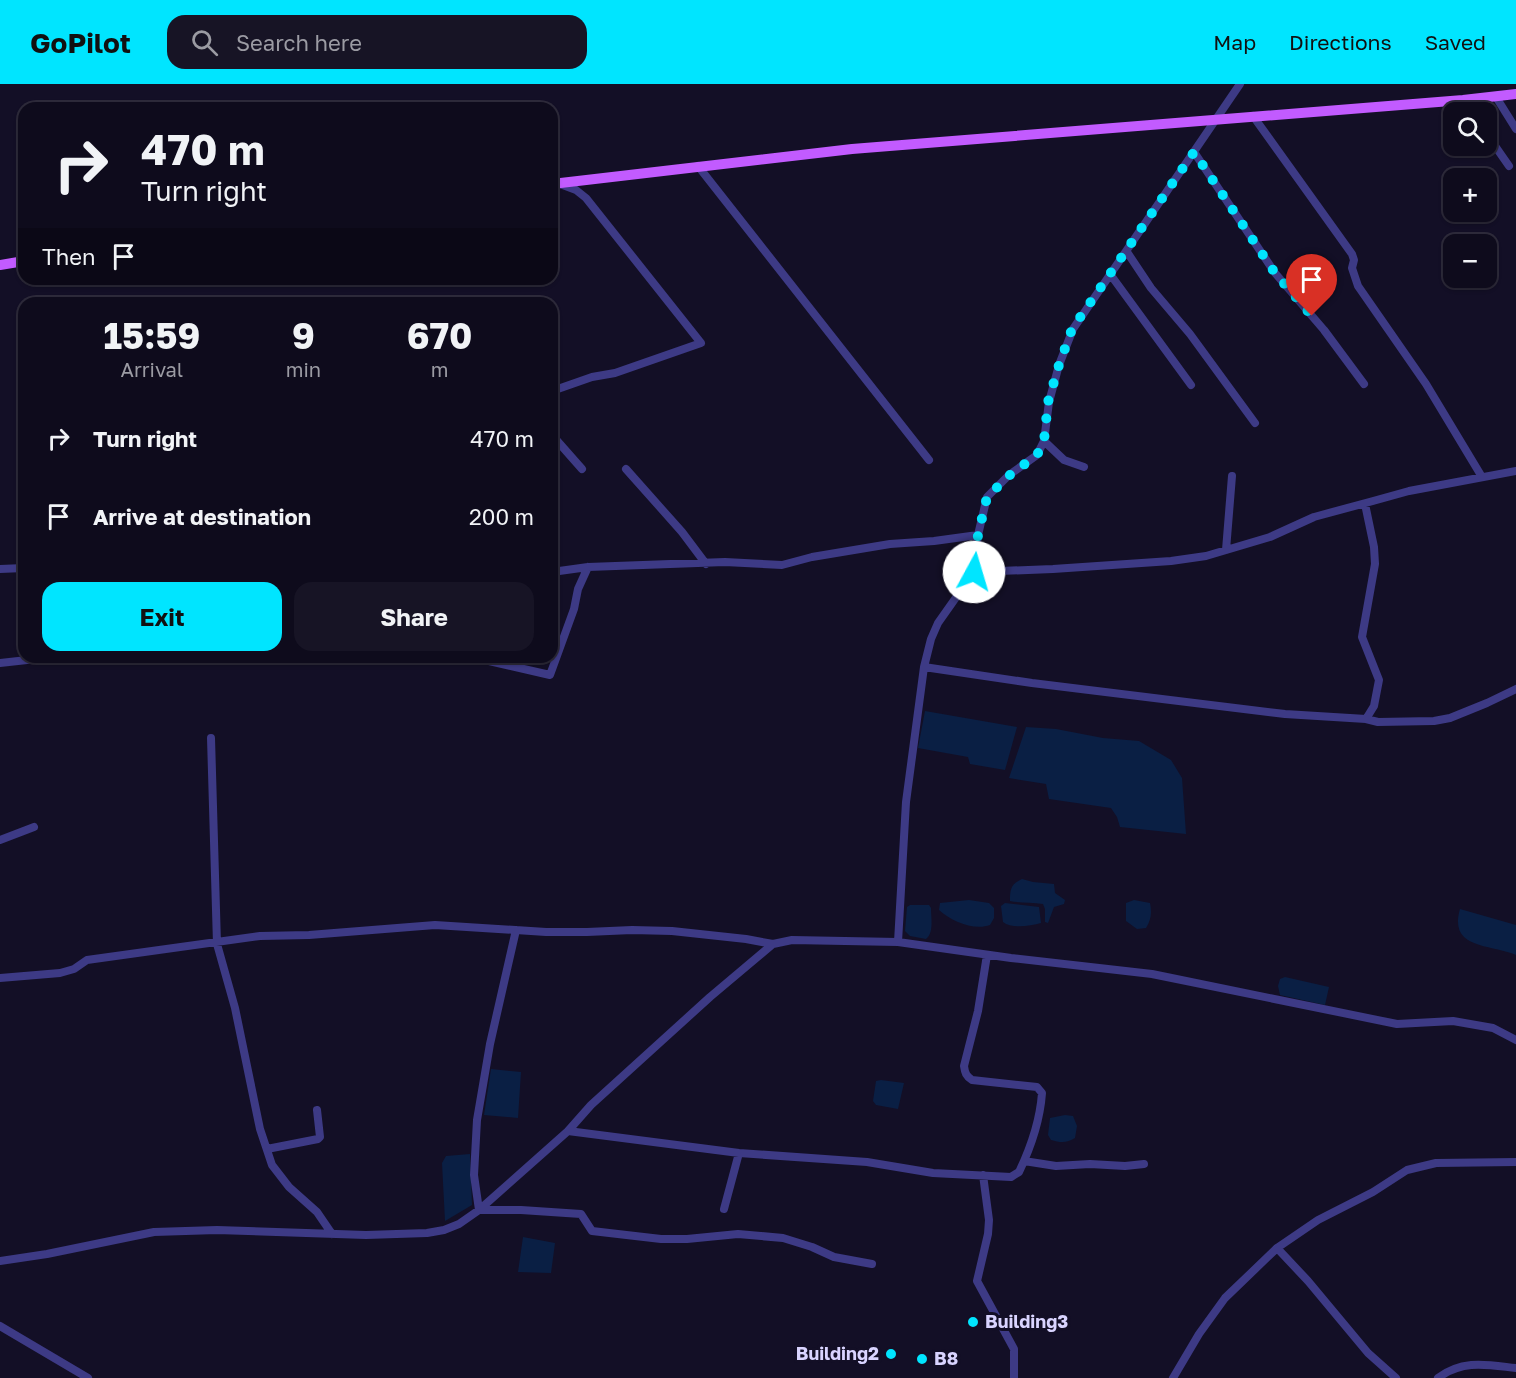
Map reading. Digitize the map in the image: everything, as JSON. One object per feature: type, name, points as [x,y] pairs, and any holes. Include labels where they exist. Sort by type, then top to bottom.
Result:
[{"type":"main road","points":[[558,184],[864,148],[1516,94]]},
{"type":"main road","points":[[0,265],[18,262]]},
{"type":"street","points":[[898,942],[906,802],[924,667],[931,639],[938,623],[974,572],[978,535],[987,497],[1010,475],[1037,455],[1044,441],[1048,402],[1072,329],[1239,84]]},
{"type":"street","points":[[1496,97],[1516,129]]},
{"type":"street","points":[[1253,116],[1352,254],[1354,260],[1352,268],[1358,286],[1426,384],[1482,477]]},
{"type":"street","points":[[1497,149],[1509,166]]},
{"type":"street","points":[[1194,152],[1275,273],[1324,330],[1364,384]]},
{"type":"street","points":[[698,166],[929,460]]},
{"type":"street","points":[[558,185],[576,190],[586,198],[701,343],[615,373],[592,377],[558,389]]},
{"type":"street","points":[[1126,252],[1255,423]]},
{"type":"street","points":[[1110,274],[1191,385]]},
{"type":"street","points":[[1044,441],[1064,460],[1084,467]]},
{"type":"street","points":[[558,442],[582,469]]},
{"type":"street","points":[[626,470],[682,532],[706,564]]},
{"type":"street","points":[[974,572],[1171,561],[1206,556],[1270,537],[1314,517],[1409,491],[1516,471]]},
{"type":"street","points":[[1226,550],[1232,476]]},
{"type":"street","points":[[1365,504],[1374,547],[1375,564],[1362,637],[1379,680],[1374,706],[1366,719]]},
{"type":"street","points":[[558,571],[588,567],[742,563],[782,565],[812,557],[890,544],[978,535]]},
{"type":"street","points":[[558,653],[574,609],[578,589],[588,567]]},
{"type":"street","points":[[0,569],[18,568]]},
{"type":"street","points":[[0,663],[18,661]]},
{"type":"street","points":[[498,663],[550,675],[554,663]]},
{"type":"street","points":[[924,667],[1285,714],[1366,719],[1378,722],[1434,721],[1450,718],[1516,689]]},
{"type":"street","points":[[211,738],[217,944],[235,1008],[260,1129],[272,1165],[297,1195],[317,1212],[332,1234]]},
{"type":"street","points":[[0,840],[34,828]]},
{"type":"street","points":[[0,978],[60,972],[74,969],[87,960],[217,944],[260,936],[309,935],[435,925],[577,932],[672,931],[773,944],[792,940],[898,942],[1152,974],[1397,1024],[1453,1021],[1492,1028],[1516,1040]]},
{"type":"street","points":[[479,1210],[474,1175],[477,1120],[490,1044],[516,930]]},
{"type":"street","points":[[0,1261],[48,1254],[154,1232],[218,1230],[366,1236],[427,1233],[459,1224],[479,1210],[568,1131],[591,1105],[773,944]]},
{"type":"street","points":[[568,1131],[739,1153],[867,1162],[933,1173],[1011,1177],[1019,1172],[1033,1140],[1041,1110],[1042,1093],[1037,1087],[972,1080],[966,1076],[964,1066],[978,1011],[987,955]]},
{"type":"street","points":[[267,1149],[318,1139],[320,1137],[317,1110]]},
{"type":"street","points":[[724,1209],[739,1153]]},
{"type":"street","points":[[1024,1161],[1056,1166],[1090,1164],[1116,1167],[1144,1164]]},
{"type":"street","points":[[1173,1378],[1199,1334],[1225,1298],[1277,1248],[1318,1220],[1372,1192],[1407,1170],[1436,1163],[1516,1161]]},
{"type":"street","points":[[983,1174],[988,1227],[987,1242],[977,1281],[1014,1348],[1014,1378]]},
{"type":"street","points":[[479,1210],[581,1214],[592,1231],[636,1237],[687,1239],[738,1234],[783,1238],[834,1257],[872,1264]]},
{"type":"street","points":[[1277,1248],[1308,1281],[1368,1353],[1396,1378]]},
{"type":"street","points":[[0,1326],[88,1378]]},
{"type":"street","points":[[1438,1378],[1445,1372],[1468,1364],[1516,1368]]},
{"type":"water","points":[[925,711],[1017,727],[1005,770],[970,764],[968,757],[918,748]]},
{"type":"water","points":[[1026,727],[1139,741],[1171,760],[1182,778],[1186,834],[1120,827],[1111,808],[1049,799],[1046,784],[1009,778]]},
{"type":"water","points":[[1022,879],[1054,884],[1055,893],[1065,900],[1064,904],[1054,907],[1048,923],[1045,922],[1043,904],[1010,901],[1012,887]]},
{"type":"water","points":[[969,900],[989,903],[994,908],[994,918],[990,925],[977,927],[963,924],[939,910],[940,903]]},
{"type":"water","points":[[1134,900],[1150,903],[1151,916],[1146,928],[1137,929],[1126,921],[1126,903]]},
{"type":"water","points":[[1005,903],[1039,907],[1041,923],[1011,926],[1003,922],[1001,906]]},
{"type":"water","points":[[929,905],[931,908],[931,929],[926,939],[910,936],[905,931],[907,907]]},
{"type":"water","points":[[1460,909],[1516,925],[1516,955],[1466,939],[1460,932],[1458,922]]},
{"type":"water","points":[[1285,977],[1329,987],[1325,1005],[1280,995],[1278,986],[1280,979]]},
{"type":"water","points":[[491,1069],[521,1072],[518,1118],[484,1115]]},
{"type":"water","points":[[876,1081],[904,1083],[898,1109],[876,1105],[873,1101]]},
{"type":"water","points":[[1073,1116],[1077,1126],[1075,1138],[1064,1142],[1051,1140],[1048,1135],[1050,1118]]},
{"type":"water","points":[[470,1154],[472,1205],[445,1221],[442,1163],[446,1156]]},
{"type":"water","points":[[523,1237],[555,1243],[551,1273],[518,1272]]},
{"type":"place","name":"Building3","points":[[973,1322]]},
{"type":"place","name":"Building2","points":[[891,1354]]},
{"type":"place","name":"B8","points":[[922,1359]]},
{"type":"route","points":[[974,572],[978,535],[987,497],[1010,475],[1037,455],[1044,441],[1048,402],[1072,329],[1194,152],[1275,273],[1312,316]]}]
